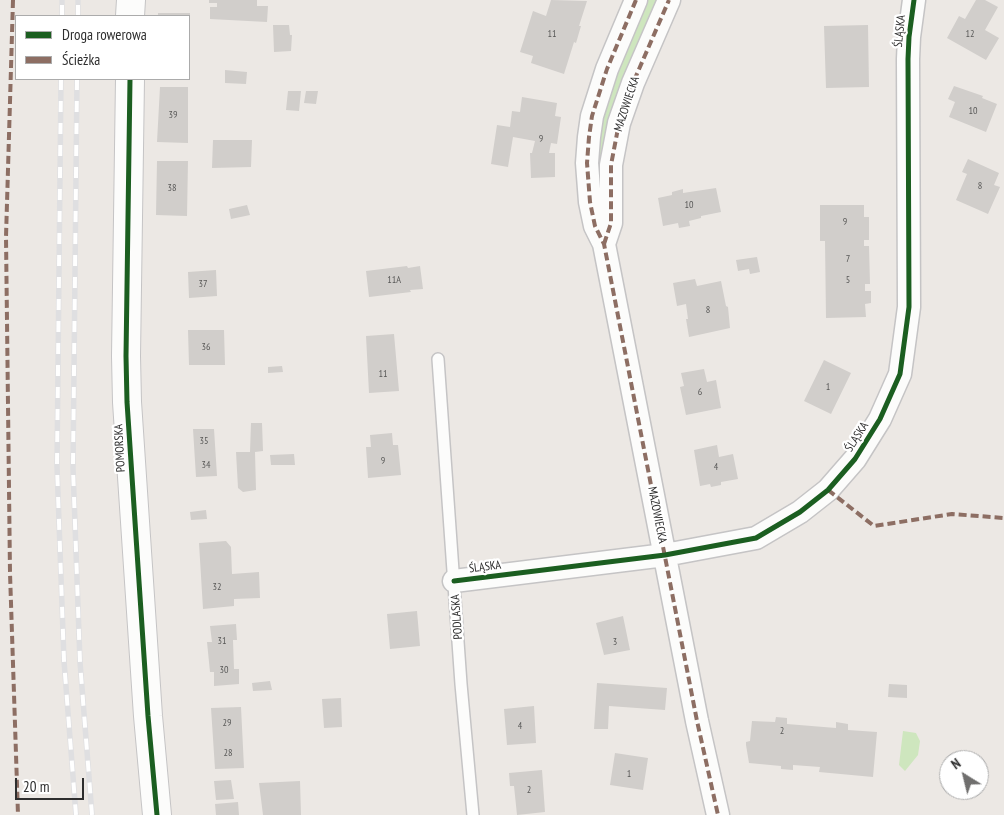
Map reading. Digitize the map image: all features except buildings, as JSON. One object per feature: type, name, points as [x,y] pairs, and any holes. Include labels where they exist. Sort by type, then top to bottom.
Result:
[{"type":"street","points":[[130,15],[131,0]]},
{"type":"street","name":"MAZOWIECKA","points":[[636,0],[607,69],[592,116],[588,163],[590,202],[595,226],[604,244],[696,722],[718,815]]},
{"type":"street","name":"MAZOWIECKA","points":[[604,244],[611,223],[611,165],[619,123],[633,83],[669,0]]},
{"type":"street","name":"ŚLĄSKA","points":[[454,581],[665,555],[756,538],[800,512],[828,490],[855,459],[880,419],[900,374],[909,307],[908,59],[914,0]]},
{"type":"street","name":"POMORSKA","points":[[130,80],[127,402],[148,716],[157,815]]},
{"type":"lane","name":"PODLASKA","points":[[438,359],[461,684],[473,815]]},
{"type":"green space","points":[[644,0],[661,0],[603,187],[595,183],[604,105]]},
{"type":"green space","points":[[903,731],[916,733],[920,741],[918,755],[905,771],[899,765]]},
{"type":"railway","points":[[62,0],[62,15]]},
{"type":"railway","points":[[78,0],[78,15]]},
{"type":"railway","points":[[61,80],[57,466],[64,661],[76,815]]},
{"type":"railway","points":[[77,80],[73,468],[80,662],[92,815]]},
{"type":"marked path","points":[[13,0],[6,237],[10,573],[18,815]]},
{"type":"marked path","points":[[636,0],[607,69],[592,116],[587,163],[590,202],[595,226],[604,244],[697,721],[718,815]]},
{"type":"marked path","points":[[604,244],[611,223],[611,165],[619,123],[633,83],[669,0]]},
{"type":"marked path","points":[[828,490],[874,526],[952,514],[1004,518]]},
{"type":"cycle path","points":[[454,581],[665,555],[756,538],[800,512],[828,490],[855,459],[880,419],[900,374],[909,307],[908,59],[914,0]]},
{"type":"cycle path","points":[[130,80],[127,402],[148,716],[157,815]]}]
